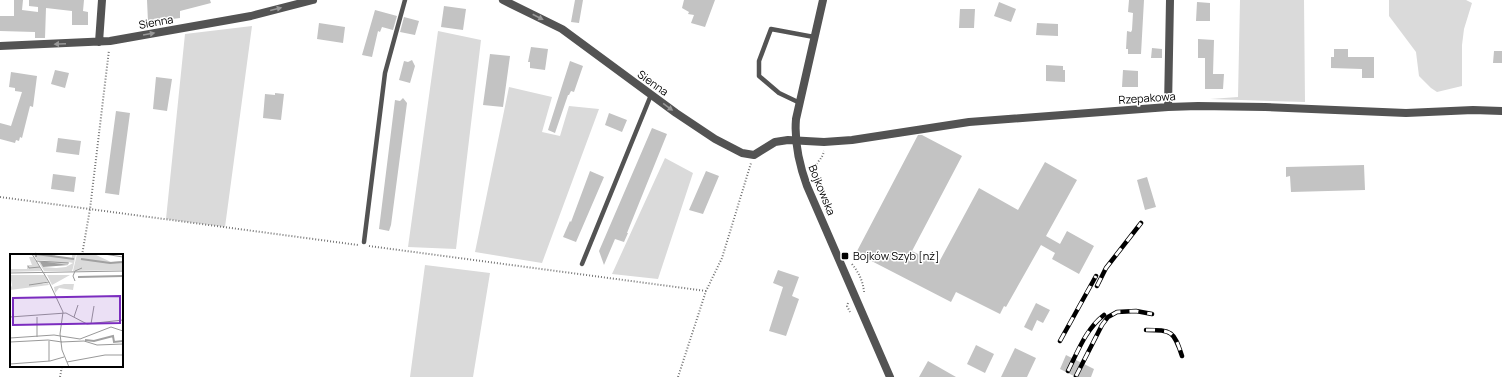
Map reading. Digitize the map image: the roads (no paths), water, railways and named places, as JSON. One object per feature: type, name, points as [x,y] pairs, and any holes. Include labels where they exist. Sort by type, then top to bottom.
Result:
[{"type":"street","points":[[99,42],[102,0]]},
{"type":"street","name":"Sienna","points":[[0,46],[110,41],[251,16],[313,0]]},
{"type":"street","name":"Sienna","points":[[503,0],[562,29],[651,94],[715,138],[742,153],[754,155],[776,142],[796,140]]},
{"type":"street","name":"Bojkowska","points":[[823,0],[796,119],[796,140],[799,163],[807,186],[890,377]]},
{"type":"street","points":[[1168,107],[1170,0]]},
{"type":"street","name":"Rzepakowa","points":[[796,140],[824,142],[852,140],[969,122],[1168,107],[1265,107],[1406,113],[1473,110],[1502,111]]},
{"type":"lane","points":[[365,244],[384,73],[405,0]]},
{"type":"lane","points":[[800,103],[779,93],[759,76],[759,61],[771,29],[814,37]]},
{"type":"lane","points":[[582,264],[651,94]]},
{"type":"railway","points":[[1097,286],[1106,268],[1141,223]]},
{"type":"railway","points":[[1060,341],[1096,276]]},
{"type":"railway","points":[[1076,376],[1102,325],[1108,317],[1117,312],[1136,311],[1152,314]]},
{"type":"railway","points":[[1068,371],[1087,334],[1104,315]]},
{"type":"railway","points":[[1146,330],[1161,331],[1171,334],[1177,341],[1182,356]]},
{"type":"place","name":"Bojków Szyb [nż]","points":[[845,256]]}]
